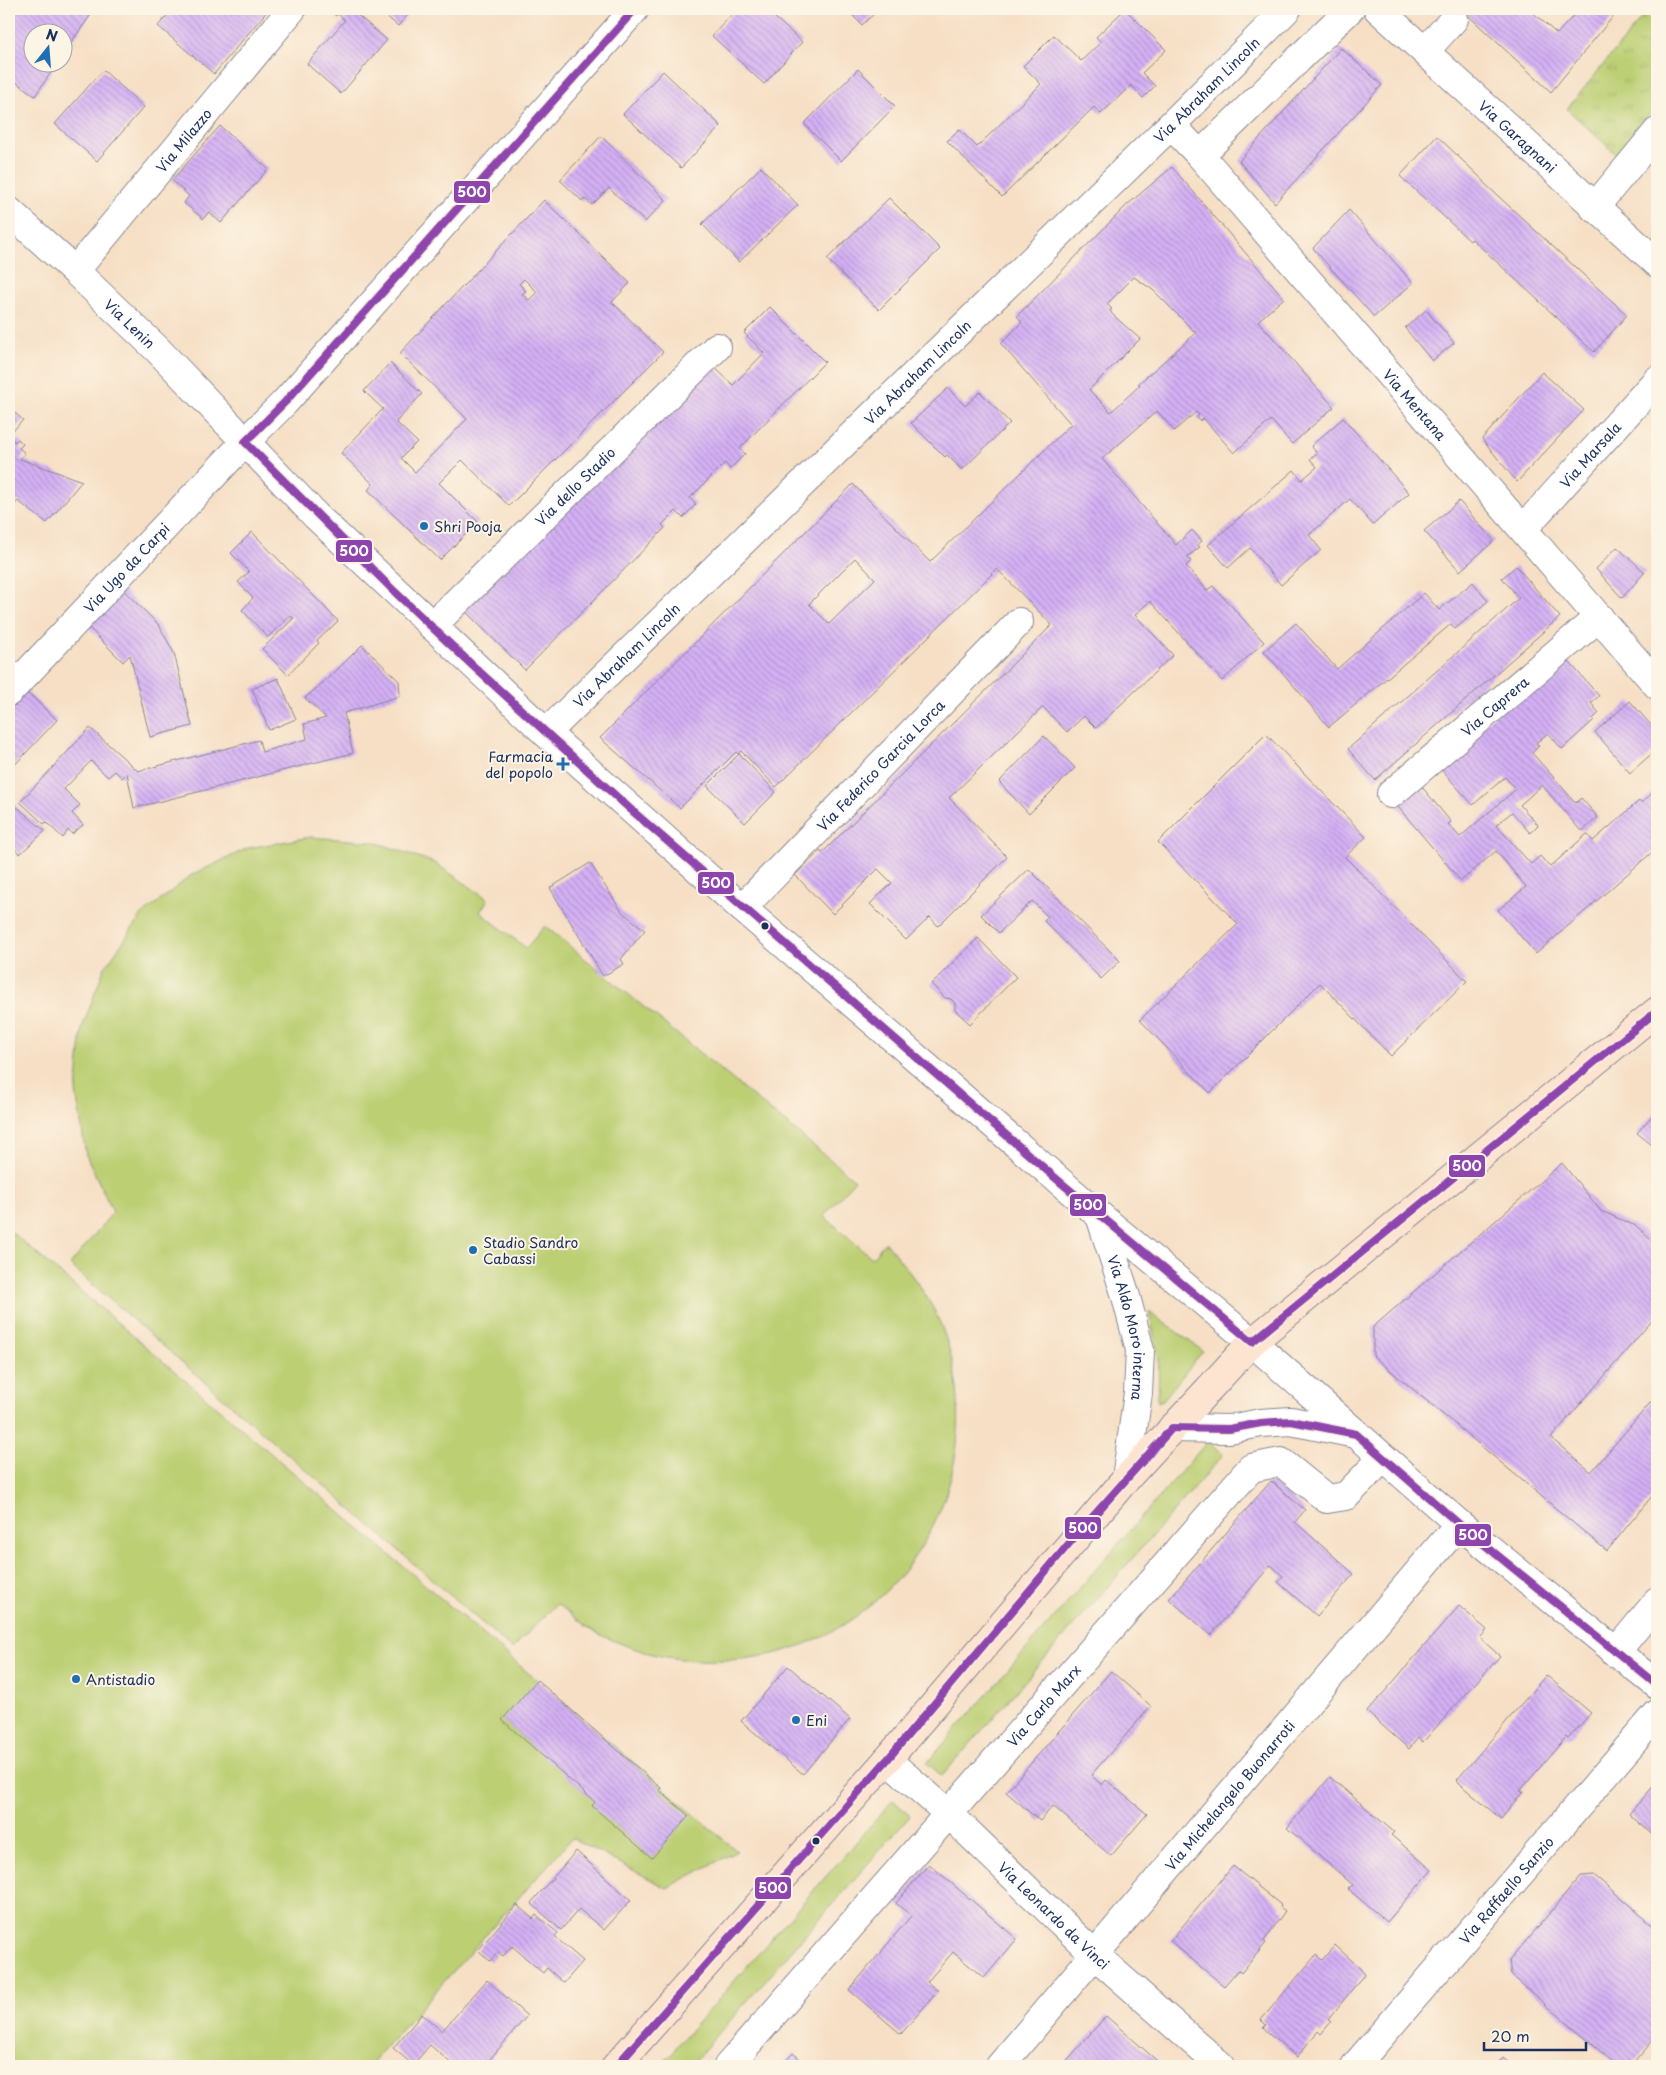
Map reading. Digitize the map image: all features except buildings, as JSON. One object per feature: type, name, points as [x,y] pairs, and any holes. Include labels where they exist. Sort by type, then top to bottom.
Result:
[{"type":"main road","points":[[616,2066],[887,1760],[1126,1479],[1252,1342],[1657,1011]]},
{"type":"street","name":"Via Milazzo","points":[[75,270],[292,9]]},
{"type":"street","name":"Via Ugo da Carpi","points":[[9,692],[285,402],[635,9]]},
{"type":"street","name":"Via Abraham Lincoln","points":[[546,734],[1171,125],[1287,9]]},
{"type":"street","points":[[1200,155],[1350,9]]},
{"type":"street","name":"Via Garagnani","points":[[1378,9],[1594,208],[1657,263]]},
{"type":"street","points":[[1425,51],[1454,20]]},
{"type":"street","name":"Via Mentana","points":[[1171,125],[1200,155],[1657,685]]},
{"type":"street","points":[[1594,208],[1657,132]]},
{"type":"street","name":"Via Lenin","points":[[9,211],[75,270],[158,350],[245,442]]},
{"type":"street","name":"Via dello Stadio","points":[[432,626],[717,347]]},
{"type":"street","name":"Via Marsala","points":[[1523,529],[1657,380]]},
{"type":"street","points":[[245,442],[316,516],[546,734],[742,908],[1100,1216]]},
{"type":"street","name":"Via Caprera","points":[[1391,794],[1599,617]]},
{"type":"street","name":"Via Federico Garcia Lorca","points":[[742,908],[1019,622]]},
{"type":"street","name":"Via Aldo Moro interna","points":[[1100,1216],[1252,1342],[1459,1524],[1657,1686]]},
{"type":"street","name":"Via Aldo Moro interna","points":[[1100,1216],[1125,1293],[1140,1350],[1138,1393],[1126,1479]]},
{"type":"street","name":"Via Aldo Moro interna","points":[[1172,1428],[1229,1429],[1261,1423],[1290,1421],[1356,1434]]},
{"type":"street","name":"Via Carlo Marx","points":[[728,2066],[1251,1468],[1281,1462],[1327,1499],[1346,1496],[1384,1458]]},
{"type":"street","name":"Via Michelangelo Buonarroti","points":[[1000,2066],[1096,1956],[1459,1524]]},
{"type":"street","points":[[1615,1653],[1657,1602]]},
{"type":"street","name":"Via Raffaello Sanzio","points":[[1355,2066],[1657,1714]]},
{"type":"street","name":"Via Leonardo da Vinci","points":[[887,1760],[949,1814],[1096,1956],[1222,2066]]},
{"type":"green space","points":[[1649,9],[1657,9],[1657,105],[1616,154],[1567,109]]},
{"type":"green space","name":"Stadio Sandro Cabassi","points":[[311,837],[375,842],[435,863],[488,899],[480,912],[526,948],[545,926],[855,1180],[824,1216],[872,1258],[885,1242],[919,1285],[933,1308],[944,1333],[957,1391],[957,1448],[943,1502],[918,1552],[883,1594],[839,1628],[787,1650],[728,1660],[685,1659],[652,1654],[611,1640],[593,1631],[557,1604],[512,1649],[70,1265],[113,1212],[86,1155],[76,1092],[82,1028],[104,969],[141,916],[190,876],[248,848]]},
{"type":"green space","points":[[9,1230],[737,1851],[667,1888],[572,1838],[369,2066],[9,2066]]},
{"type":"green space","points":[[1149,1312],[1203,1351],[1163,1400],[1158,1402],[1159,1360]]},
{"type":"green space","points":[[1208,1441],[1223,1455],[942,1776],[927,1763]]},
{"type":"green space","points":[[893,1800],[910,1816],[690,2066],[670,2066],[664,2061]]},
{"type":"transit line","name":"500","points":[[635,9],[285,402],[245,442],[395,592],[629,808],[1059,1181],[1252,1342],[1657,1011]]},
{"type":"transit line","name":"500","points":[[616,2066],[887,1760],[1072,1540],[1172,1428],[1229,1429],[1261,1423],[1291,1421],[1356,1434],[1459,1524],[1657,1685]]},
{"type":"place","name":"Shri Pooja","points":[[424,526]]},
{"type":"place","name":"Farmacia del popolo","points":[[563,764]]},
{"type":"place","name":"Stadio Sandro Cabassi","points":[[473,1250]]},
{"type":"place","name":"Antistadio","points":[[76,1679]]},
{"type":"place","name":"Eni","points":[[796,1720]]}]
